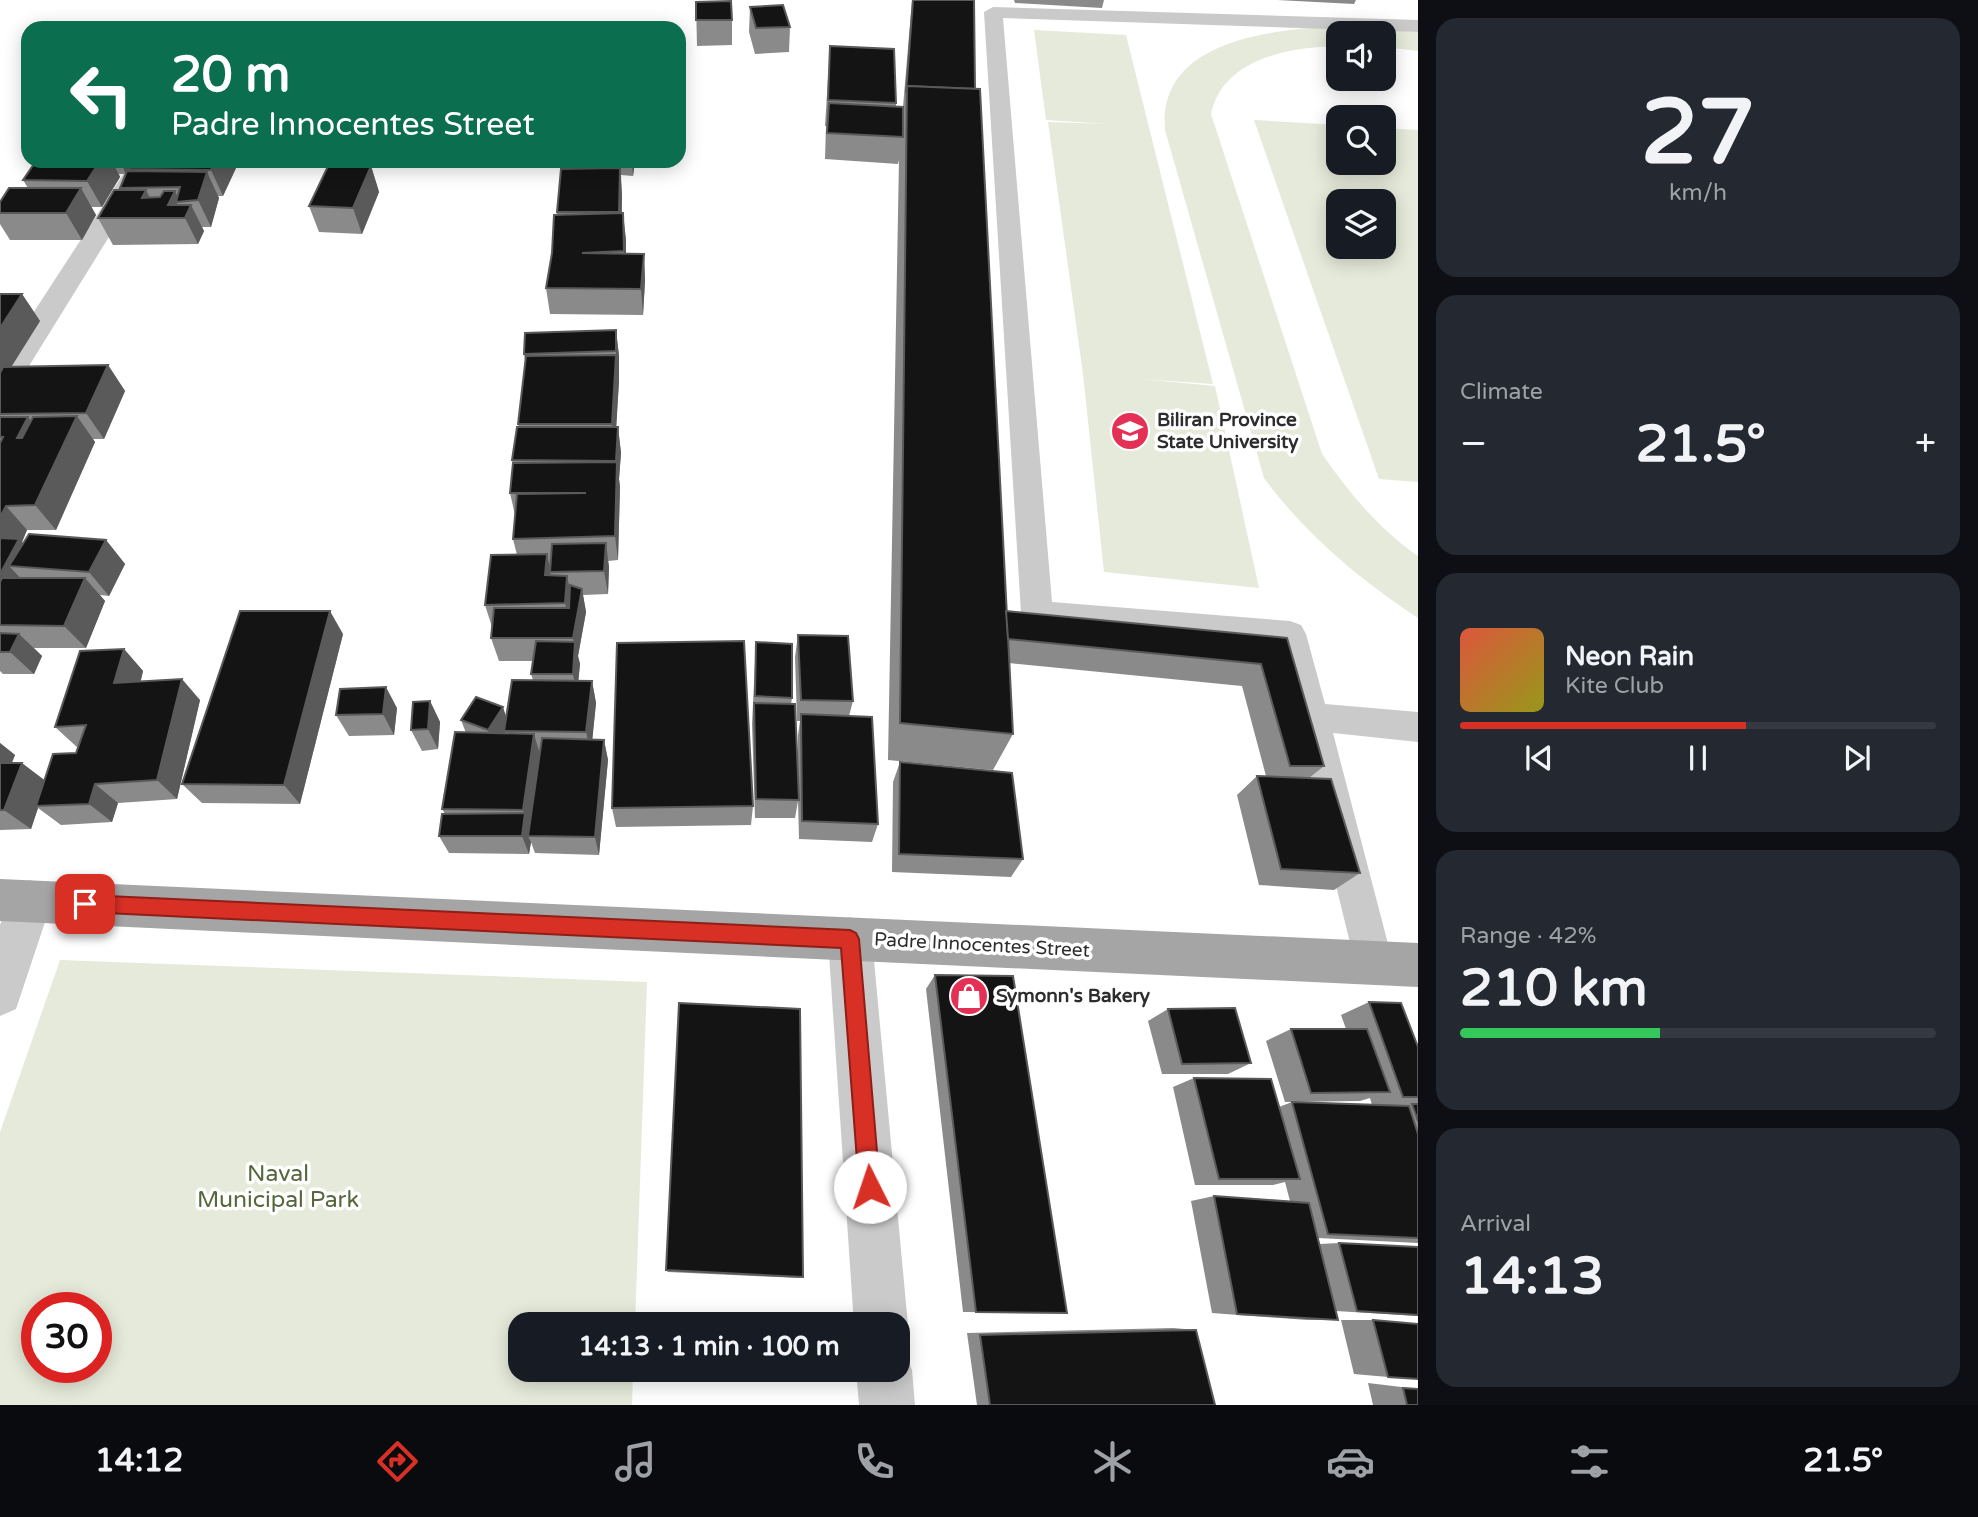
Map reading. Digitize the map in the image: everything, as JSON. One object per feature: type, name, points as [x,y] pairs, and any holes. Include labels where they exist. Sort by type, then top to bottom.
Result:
[{"type":"main road","name":"Padre Innocentes Street","points":[[15,900],[1418,965]]},
{"type":"street","points":[[0,388],[140,168]]},
{"type":"street","points":[[0,993],[15,900]]},
{"type":"street","points":[[850,939],[880,1312]]},
{"type":"street","points":[[885,1382],[887,1405]]},
{"type":"lane","points":[[1374,963],[1290,634],[1037,612],[992,12],[1138,14],[1418,26]]},
{"type":"lane","points":[[1312,717],[1418,727]]},
{"type":"green space","points":[[1326,27],[1326,47],[1280,53],[1244,68],[1229,80],[1218,95],[1211,114],[1322,454],[1366,509],[1390,534],[1418,556],[1418,618],[1335,555],[1298,519],[1264,478],[1165,130],[1167,102],[1177,79],[1194,62],[1216,49],[1241,40],[1295,29]]},
{"type":"green space","points":[[1034,30],[1126,35],[1213,384],[1140,379],[1215,386],[1259,588],[1104,572],[1083,374],[1048,122],[1108,124],[1046,120]]},
{"type":"green space","points":[[1396,31],[1418,32],[1418,51],[1396,48]]},
{"type":"green space","points":[[1254,120],[1326,124],[1326,175],[1396,175],[1396,129],[1418,130],[1418,482],[1379,479]]},
{"type":"green space","name":"Naval Municipal Park","points":[[60,960],[647,982],[635,1312],[508,1312],[508,1382],[633,1382],[632,1405],[0,1405],[0,1132]]},
{"type":"building","points":[[913,0],[974,0],[975,89],[907,86],[906,93]]},
{"type":"building","points":[[731,1],[732,20],[696,20],[696,2]]},
{"type":"building","points":[[783,5],[790,27],[756,28],[750,7]]},
{"type":"building","points":[[830,46],[894,49],[896,103],[828,100]]},
{"type":"building","points":[[907,86],[980,89],[1013,734],[900,723]]},
{"type":"building","points":[[829,103],[903,107],[903,137],[827,133]]},
{"type":"building","points":[[31,168],[95,168],[87,181],[23,180]]},
{"type":"building","points":[[130,168],[212,168],[211,170]]},
{"type":"building","points":[[327,168],[370,168],[353,208],[309,206]]},
{"type":"building","points":[[620,168],[619,212],[557,212],[561,169]]},
{"type":"building","points":[[127,171],[207,172],[198,200],[176,202],[180,187],[120,188]]},
{"type":"building","points":[[9,188],[81,188],[66,213],[0,213],[0,202]]},
{"type":"building","points":[[114,190],[146,190],[142,198],[160,197],[164,191],[175,191],[168,205],[191,205],[185,218],[98,218]]},
{"type":"building","points":[[623,213],[624,251],[582,253],[644,254],[641,289],[546,288],[552,253],[554,215]]},
{"type":"building","points":[[0,294],[22,294],[0,328]]},
{"type":"building","points":[[616,330],[616,351],[524,354],[525,333]]},
{"type":"building","points":[[616,355],[612,424],[518,424],[526,356]]},
{"type":"building","points":[[108,365],[86,413],[0,414],[0,373],[3,367]]},
{"type":"building","points":[[77,416],[35,505],[6,506],[0,517],[0,443],[3,437],[0,437],[0,417],[28,417],[17,438],[22,438],[33,417]]},
{"type":"building","points":[[517,427],[618,427],[616,461],[512,460]]},
{"type":"building","points":[[617,462],[615,536],[513,539],[517,494],[586,493],[510,493],[513,463]]},
{"type":"building","points":[[29,534],[106,540],[89,572],[9,566]]},
{"type":"building","points":[[0,538],[19,539],[0,574]]},
{"type":"building","points":[[606,543],[604,571],[550,572],[552,544]]},
{"type":"building","points":[[547,554],[545,575],[567,576],[565,603],[485,605],[491,555]]},
{"type":"building","points":[[2,578],[85,578],[64,626],[0,625]]},
{"type":"building","points":[[570,585],[582,589],[573,638],[491,638],[494,608],[569,608]]},
{"type":"building","points":[[240,611],[330,611],[284,785],[182,784]]},
{"type":"building","points":[[1006,611],[1287,638],[1324,766],[1290,766],[1261,664],[1008,639]]},
{"type":"building","points":[[0,633],[19,634],[10,652],[0,652]]},
{"type":"building","points":[[798,635],[848,636],[853,701],[801,700]]},
{"type":"building","points":[[536,641],[575,642],[573,674],[531,674]]},
{"type":"building","points":[[744,641],[753,806],[612,808],[617,643]]},
{"type":"building","points":[[756,642],[792,644],[792,698],[755,696]]},
{"type":"building","points":[[124,649],[114,683],[182,679],[157,780],[95,784],[89,804],[36,806],[53,754],[76,753],[86,725],[55,727],[80,651]]},
{"type":"building","points":[[512,680],[592,681],[586,732],[504,731]]},
{"type":"building","points":[[386,687],[383,714],[336,715],[340,689]]},
{"type":"building","points":[[476,697],[503,707],[488,730],[461,720]]},
{"type":"building","points":[[430,701],[428,729],[411,730],[413,702]]},
{"type":"building","points":[[754,703],[795,704],[799,800],[756,799]]},
{"type":"building","points":[[801,714],[872,717],[878,824],[802,821]]},
{"type":"building","points":[[455,732],[534,734],[523,810],[442,809]]},
{"type":"building","points":[[542,738],[604,740],[595,837],[528,836]]},
{"type":"building","points":[[900,762],[1012,773],[1023,859],[899,854]]},
{"type":"building","points":[[0,763],[22,763],[4,810],[0,810]]},
{"type":"building","points":[[1257,776],[1331,779],[1360,873],[1281,869]]},
{"type":"building","points":[[525,813],[522,836],[439,836],[442,814]]},
{"type":"building","points":[[935,975],[1013,976],[1067,1313],[976,1312]]},
{"type":"building","points":[[1369,1002],[1401,1003],[1418,1047],[1418,1097],[1403,1097]]},
{"type":"building","points":[[679,1003],[800,1009],[803,1277],[666,1270]]},
{"type":"building","points":[[1235,1008],[1251,1063],[1182,1064],[1168,1009]]},
{"type":"building","points":[[1291,1029],[1367,1029],[1390,1092],[1311,1093]]},
{"type":"building","points":[[1194,1078],[1271,1079],[1300,1179],[1219,1179]]},
{"type":"building","points":[[1292,1102],[1409,1106],[1418,1134],[1418,1238],[1328,1234]]},
{"type":"building","points":[[1412,1104],[1418,1104],[1418,1121]]},
{"type":"building","points":[[1214,1196],[1309,1203],[1338,1320],[1237,1314]]},
{"type":"building","points":[[1339,1243],[1418,1247],[1418,1315],[1357,1311]]},
{"type":"building","points":[[1373,1320],[1418,1324],[1418,1379],[1388,1377]]},
{"type":"building","points":[[1196,1330],[1215,1405],[990,1405],[980,1335]]},
{"type":"building","points":[[1403,1388],[1418,1389],[1418,1405],[1407,1405]]},
{"type":"place","name":"Biliran Province State University","points":[[1130,431]]},
{"type":"place","name":"Symonn's Bakery","points":[[969,996]]},
{"type":"route","points":[[85,904],[850,939],[870,1187]]}]
